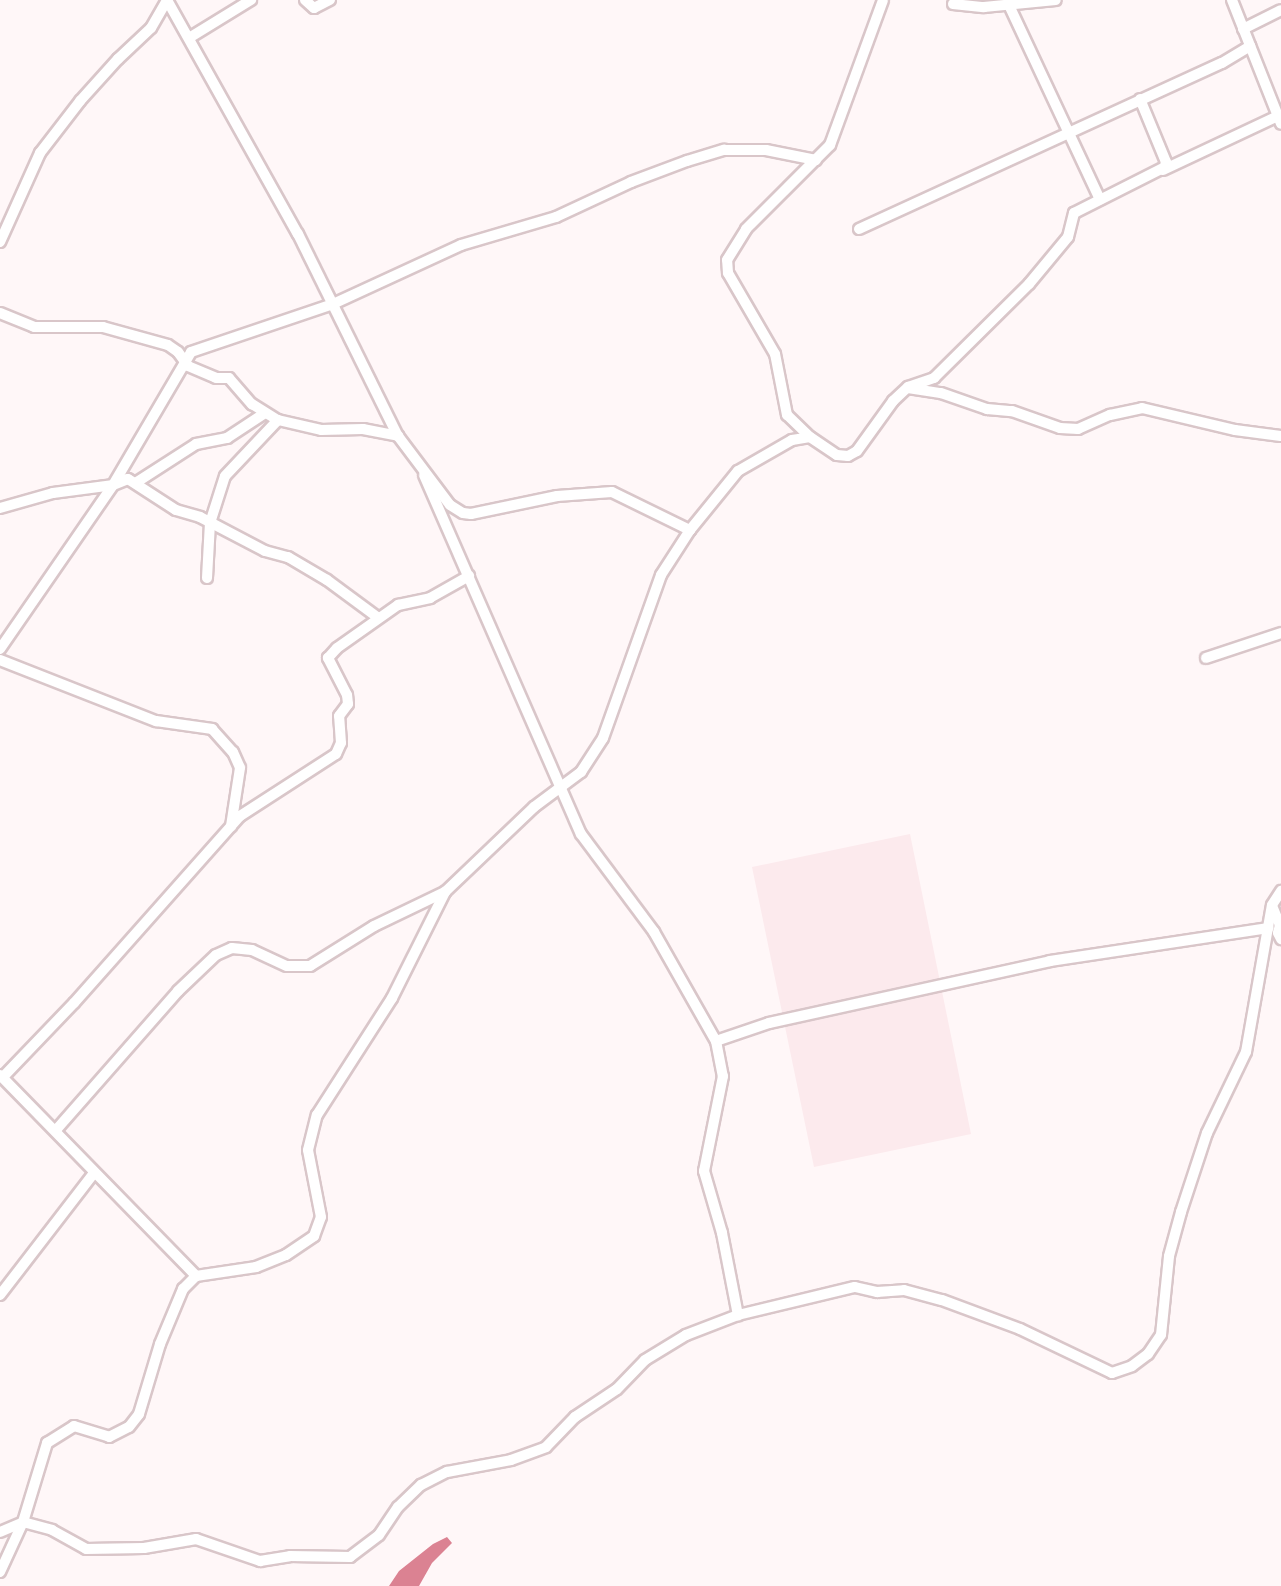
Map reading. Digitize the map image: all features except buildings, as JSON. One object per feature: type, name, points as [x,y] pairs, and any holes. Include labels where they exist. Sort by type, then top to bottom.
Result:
[{"type":"street","points":[[167,0],[333,304],[398,436],[424,475],[450,505],[463,513],[471,514],[556,496],[612,492],[690,530]]},
{"type":"street","points":[[0,242],[40,153],[88,92],[151,28],[167,0]]},
{"type":"street","points":[[189,38],[251,0]]},
{"type":"street","points":[[305,0],[314,8],[330,0]]},
{"type":"street","points":[[883,0],[830,145],[746,229],[727,260],[728,273],[775,354],[787,415],[810,438],[837,454],[848,456],[857,451],[893,401],[908,387],[934,378],[953,362],[1064,243],[1070,233],[1074,213],[1159,171],[1279,120],[1232,0]]},
{"type":"street","points":[[953,4],[984,7],[1056,0]]},
{"type":"street","points":[[1008,3],[1100,199]]},
{"type":"street","points":[[1242,29],[1281,10]]},
{"type":"street","points":[[859,229],[1222,63],[1250,46]]},
{"type":"street","points":[[1140,99],[1166,162],[1159,171]]},
{"type":"street","points":[[0,649],[113,485],[168,387],[187,363],[191,352],[202,346],[333,304],[461,245],[556,217],[631,182],[687,161],[724,150],[766,150],[816,160]]},
{"type":"street","points":[[0,313],[34,327],[103,327],[168,345],[188,366],[216,378],[229,378],[265,413],[278,420],[321,430],[363,429],[398,436]]},
{"type":"street","points":[[908,387],[941,393],[987,409],[1012,411],[1060,428],[1078,429],[1110,415],[1142,408],[1235,430],[1281,436]]},
{"type":"street","points":[[137,482],[196,444],[227,438],[265,413]]},
{"type":"street","points":[[207,578],[210,523],[225,476],[278,420]]},
{"type":"street","points":[[56,1130],[178,991],[216,955],[232,948],[252,950],[287,966],[310,966],[374,926],[445,892],[534,807],[581,772],[603,738],[661,575],[690,530],[738,471],[792,440],[810,438]]},
{"type":"street","points":[[424,475],[581,834],[654,932],[716,1041],[723,1076],[704,1171],[722,1233],[738,1315]]},
{"type":"street","points":[[0,508],[53,493],[113,485],[121,480],[137,482],[176,510],[210,523],[265,551],[288,556],[327,580],[377,617]]},
{"type":"street","points":[[196,1276],[2,1076],[74,1003],[231,826],[253,805],[300,780],[336,754],[341,743],[340,716],[348,704],[347,695],[328,658],[337,648],[377,617],[398,606],[430,598],[469,576]]},
{"type":"street","points":[[1206,657],[1281,633]]},
{"type":"street","points":[[0,660],[156,720],[212,729],[233,752],[240,768],[231,826]]},
{"type":"street","points":[[0,1532],[23,1522],[52,1530],[86,1549],[144,1548],[196,1539],[260,1561],[290,1556],[350,1557],[379,1535],[398,1507],[421,1485],[447,1472],[511,1460],[546,1447],[575,1417],[617,1389],[645,1360],[686,1335],[738,1315],[855,1287],[877,1292],[904,1290],[1020,1329],[1112,1373],[1132,1366],[1148,1354],[1161,1335],[1169,1256],[1207,1133],[1246,1052],[1272,905],[1281,891]]},
{"type":"street","points":[[0,1572],[23,1522],[47,1443],[74,1426],[109,1437],[129,1427],[139,1414],[183,1289],[196,1276],[256,1267],[286,1255],[314,1236],[321,1217],[309,1160],[314,1124],[340,1076],[392,998],[445,892]]},
{"type":"street","points":[[1272,905],[1280,925],[1278,933],[1281,939]]},
{"type":"street","points":[[716,1041],[769,1023],[1050,961],[1269,928]]},
{"type":"street","points":[[0,1295],[94,1173]]},
{"type":"shaded area","points":[[910,834],[971,1134],[814,1167],[752,867]]},
{"type":"shaded area","points":[[447,1537],[452,1543],[432,1563],[419,1586],[389,1586],[399,1571],[433,1544]]}]
